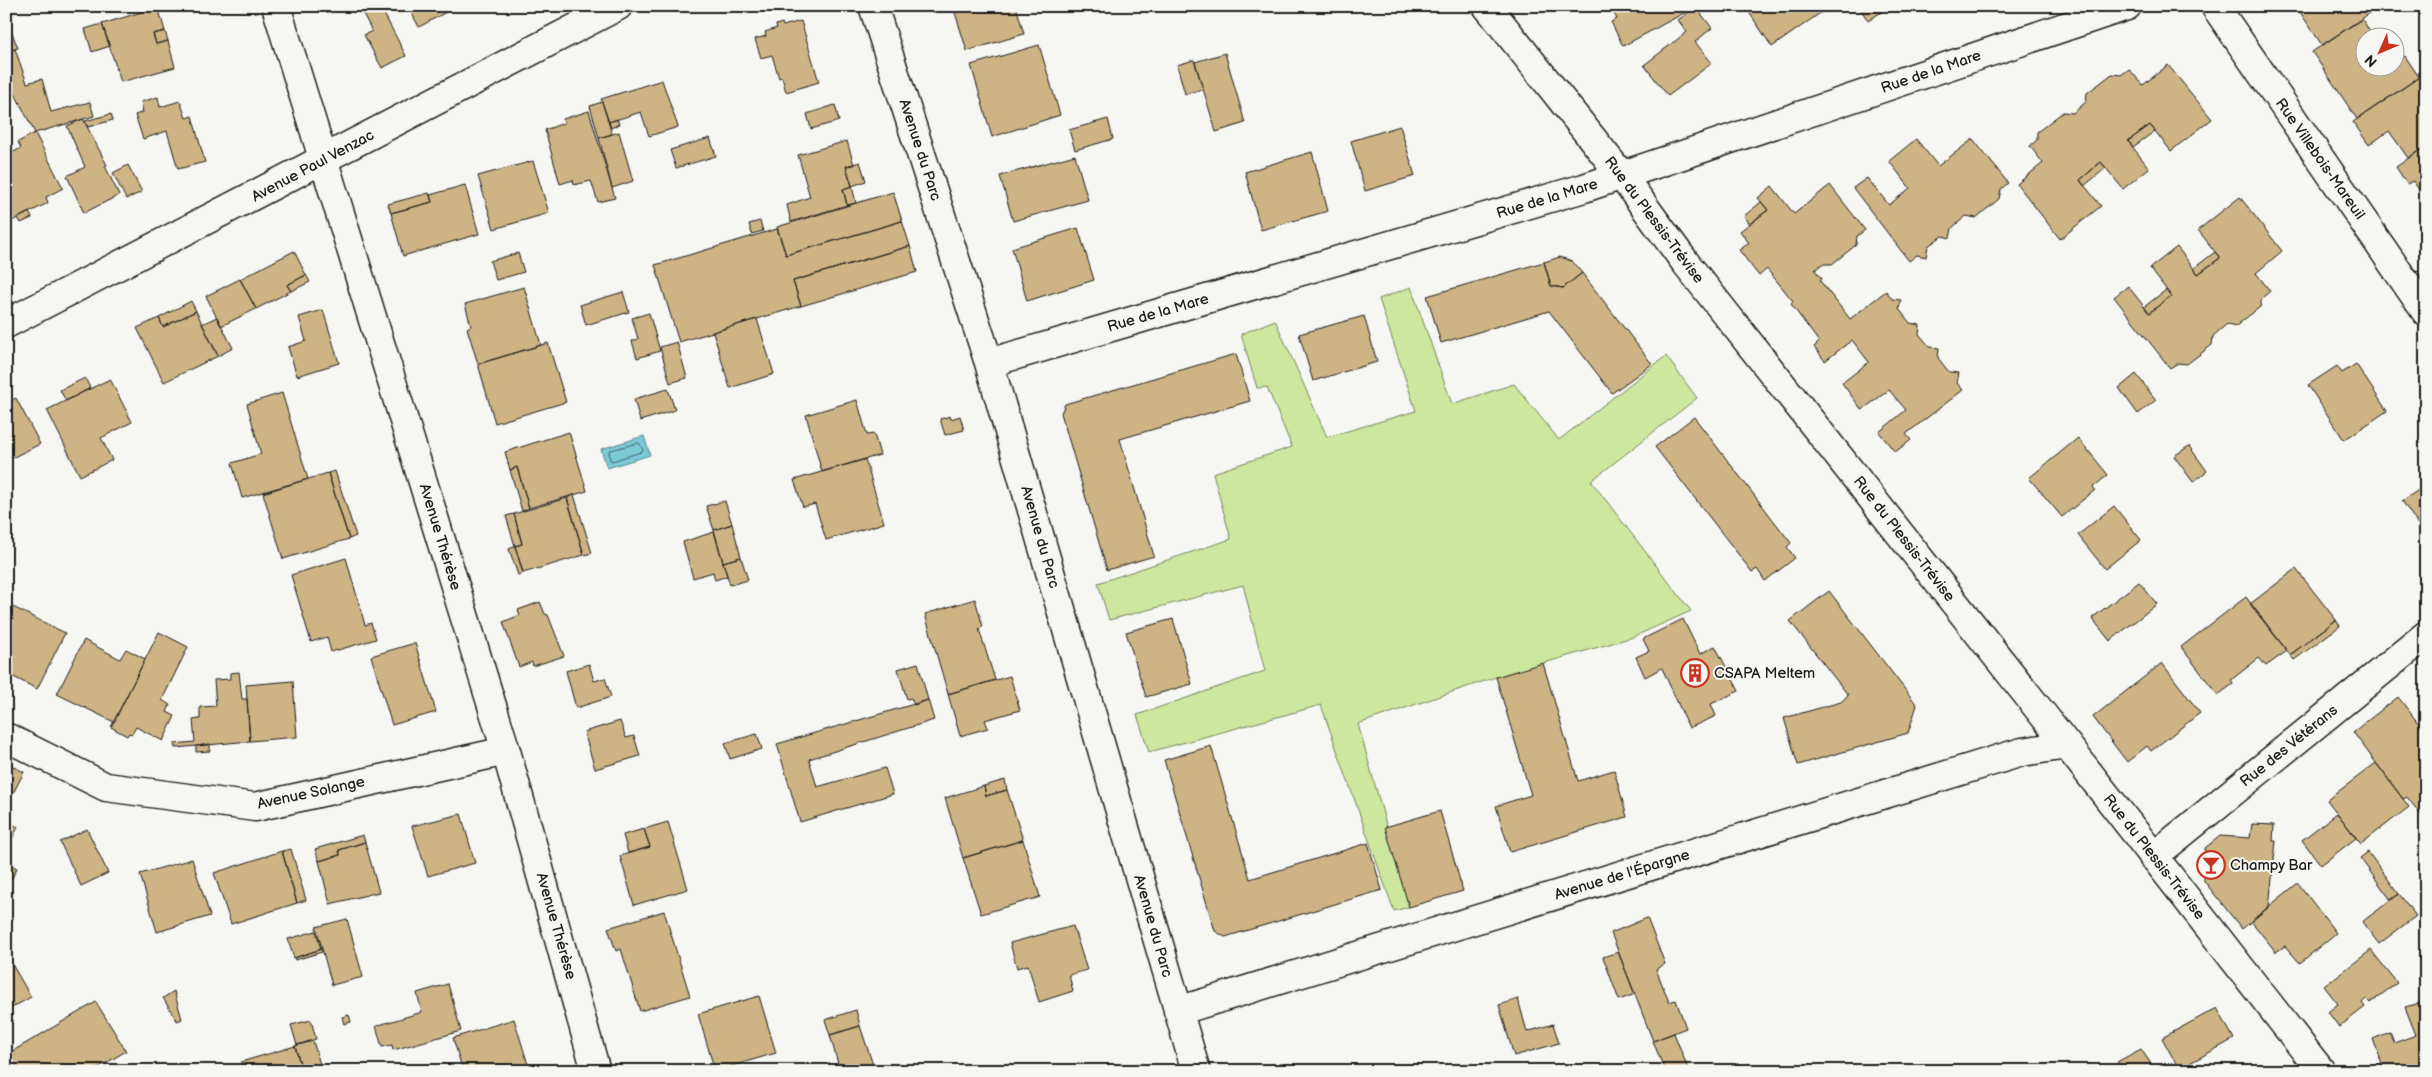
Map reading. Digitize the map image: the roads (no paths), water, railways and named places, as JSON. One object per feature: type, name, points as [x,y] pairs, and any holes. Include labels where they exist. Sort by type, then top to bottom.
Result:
[{"type":"street","name":"Avenue Thérèse","points":[[276,6],[506,751],[596,1071]]},
{"type":"street","name":"Avenue Paul Venzac","points":[[6,324],[323,161],[618,6]]},
{"type":"street","name":"Avenue du Parc","points":[[873,6],[989,363],[1196,1071]]},
{"type":"street","name":"Rue du Plessis-Trévise","points":[[1487,6],[1622,176],[1691,270],[2067,745],[2321,1071]]},
{"type":"street","name":"Rue de la Mare","points":[[989,363],[1622,176],[2128,6]]},
{"type":"street","name":"Rue Villebois-Mareuil","points":[[2214,6],[2426,312]]},
{"type":"street","name":"Rue des Vétérans","points":[[2153,857],[2426,635]]},
{"type":"street","name":"Avenue Solange","points":[[6,737],[106,787],[255,807],[506,751]]},
{"type":"street","name":"Avenue de l'Épargne","points":[[1178,1011],[2022,752],[2067,745]]},
{"type":"water","points":[[644,436],[650,455],[607,468],[601,449]]},
{"type":"place","name":"CSAPA Meltem","points":[[1695,673]]},
{"type":"place","name":"Champy Bar","points":[[2211,865]]}]
